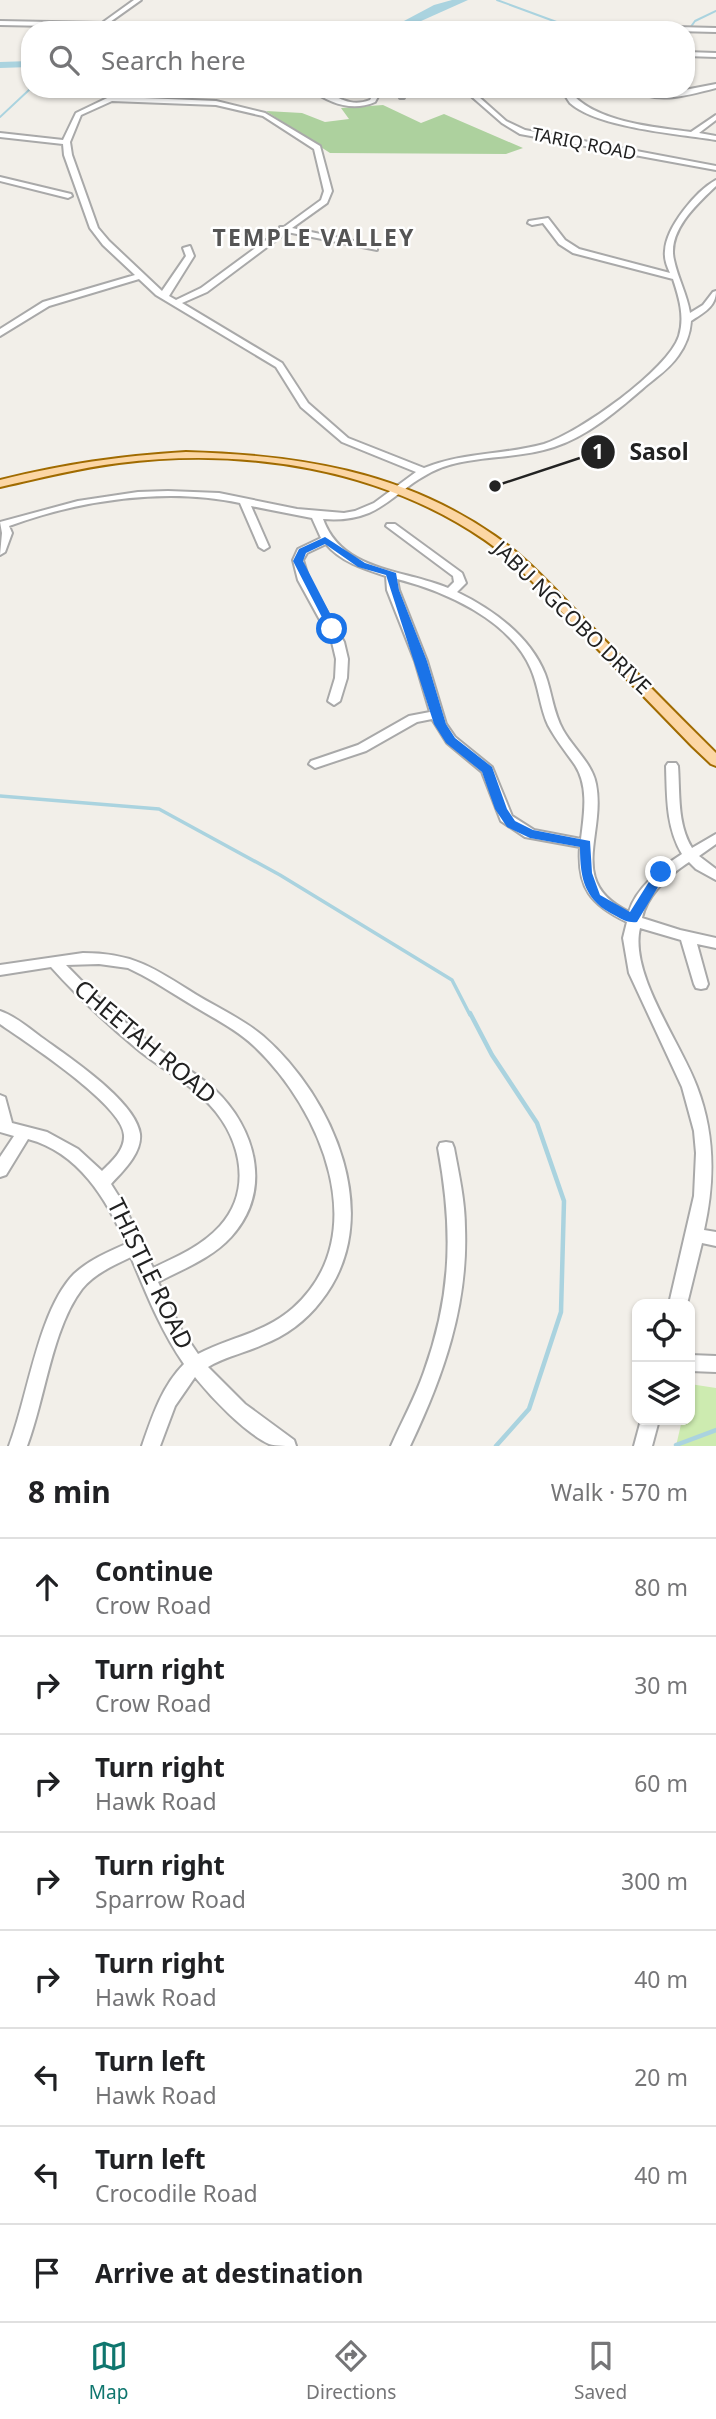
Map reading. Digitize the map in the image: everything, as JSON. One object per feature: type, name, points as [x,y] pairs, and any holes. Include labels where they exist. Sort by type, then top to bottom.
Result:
[{"type":"main road","name":"JABU NGCOBO DRIVE","points":[[0,484],[96,462],[211,454],[299,464],[398,491],[444,510],[508,552],[716,761]]},
{"type":"street","points":[[112,21],[138,0]]},
{"type":"street","points":[[0,23],[21,24]]},
{"type":"street","points":[[695,29],[716,30]]},
{"type":"street","points":[[695,54],[716,55]]},
{"type":"street","points":[[695,90],[716,86]]},
{"type":"street","points":[[330,98],[352,105],[370,102],[373,98]]},
{"type":"street","name":"TARIQ ROAD","points":[[476,98],[504,122],[523,132],[716,167]]},
{"type":"street","points":[[569,98],[572,103],[596,115],[716,138]]},
{"type":"street","points":[[176,303],[204,290],[320,204],[327,195],[320,152],[307,139],[260,113],[234,106],[109,99],[78,114],[66,142],[72,168],[94,228],[139,276],[164,296],[271,359],[283,370],[304,405],[345,440],[424,472]]},
{"type":"street","points":[[693,134],[716,117]]},
{"type":"street","points":[[0,135],[66,142]]},
{"type":"street","points":[[0,179],[68,196]]},
{"type":"street","points":[[0,552],[7,533],[1,525],[48,510],[107,501],[192,494],[316,514],[361,514],[424,472],[460,461],[532,450],[566,438],[667,364],[684,338],[686,320],[682,294],[669,250],[677,227],[689,209],[716,182]]},
{"type":"street","points":[[531,223],[545,220],[562,242],[576,251],[676,277]]},
{"type":"street","points":[[283,229],[374,248]]},
{"type":"street","points":[[164,296],[188,263],[190,256],[187,248]]},
{"type":"street","points":[[0,333],[46,304],[139,276]]},
{"type":"street","points":[[686,320],[706,307],[716,294]]},
{"type":"street","points":[[244,501],[264,547]]},
{"type":"street","points":[[316,514],[325,540],[362,565],[450,592],[505,629],[537,668],[557,732],[588,778],[591,797],[586,873],[595,897],[604,905],[632,919],[716,943]]},
{"type":"street","points":[[391,526],[458,575],[460,583],[450,592]]},
{"type":"street","points":[[325,540],[302,551],[298,561],[332,629],[342,657],[342,681],[334,701]]},
{"type":"street","points":[[391,573],[393,590],[421,661],[436,714],[450,740],[488,770],[501,809],[511,824],[530,834],[586,844]]},
{"type":"street","points":[[315,764],[362,748],[412,719],[436,714]]},
{"type":"street","points":[[672,766],[677,834],[687,853],[716,875]]},
{"type":"street","points":[[679,1299],[695,1235],[710,1154],[687,1080],[635,970],[630,947],[632,919],[661,872],[687,853],[716,838]]},
{"type":"street","points":[[687,935],[701,984]]},
{"type":"street","points":[[0,970],[103,959],[131,964],[240,1028],[269,1053],[296,1084],[313,1110],[330,1147],[341,1185],[342,1215],[334,1261],[321,1288],[290,1321],[275,1331],[196,1365],[172,1394],[151,1446]]},
{"type":"street","name":"CHEETAH ROAD","points":[[56,963],[130,1034],[211,1096],[237,1130],[246,1153],[250,1179],[248,1195],[235,1220],[212,1243],[148,1279]]},
{"type":"street","points":[[0,1017],[71,1067],[121,1111],[130,1123],[132,1131],[127,1153],[103,1181]]},
{"type":"street","points":[[0,1101],[2,1126]]},
{"type":"street","name":"THISTLE ROAD","points":[[2,1126],[49,1139],[71,1152],[103,1181],[116,1200],[148,1279],[176,1336],[196,1365],[243,1414],[287,1446]]},
{"type":"street","points":[[0,1170],[25,1131]]},
{"type":"street","points":[[400,1446],[434,1371],[455,1294],[458,1219],[446,1147]]},
{"type":"street","points":[[695,1235],[716,1239]]},
{"type":"street","points":[[18,1446],[29,1423],[57,1320],[66,1299],[88,1273],[135,1247]]},
{"type":"street","points":[[695,1363],[716,1364]]},
{"type":"street","points":[[643,1446],[649,1425]]},
{"type":"green space","points":[[383,105],[421,123],[444,114],[523,148],[506,154],[330,153],[266,111],[302,113],[325,122],[349,119],[341,108]]},
{"type":"green space","points":[[695,1385],[716,1388],[716,1446],[676,1446],[681,1425],[695,1425]]},
{"type":"waterway","points":[[410,21],[438,7],[463,0]]},
{"type":"waterway","points":[[497,0],[554,21]]},
{"type":"waterway","points":[[695,21],[716,11]]},
{"type":"waterway","points":[[0,65],[21,64]]},
{"type":"waterway","points":[[0,117],[21,97]]},
{"type":"waterway","points":[[0,796],[159,809],[280,875],[452,980],[470,1015]]},
{"type":"waterway","points":[[470,1013],[492,1055],[537,1123],[564,1201],[561,1312],[529,1409],[496,1446]]},
{"type":"waterway","points":[[676,1445],[716,1430]]},
{"type":"place","name":"Sasol","points":[[495,486]]},
{"type":"district","name":"TEMPLE VALLEY","points":[[314,238]]},
{"type":"route","points":[[332,629],[298,561],[307,547],[325,540],[341,554],[362,565],[391,573],[393,590],[421,661],[440,724],[450,740],[488,770],[501,809],[511,824],[530,834],[586,844],[586,873],[589,887],[595,897],[604,905],[632,919],[640,902],[661,872]]}]
